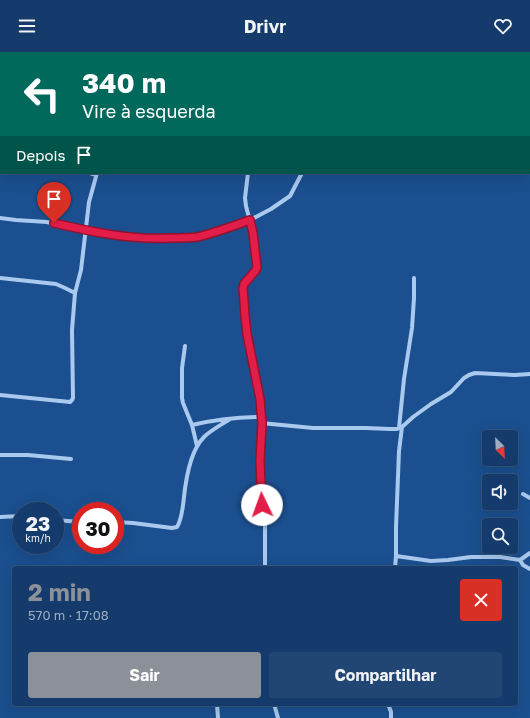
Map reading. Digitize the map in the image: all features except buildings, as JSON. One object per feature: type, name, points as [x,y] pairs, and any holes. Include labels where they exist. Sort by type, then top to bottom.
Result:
[{"type":"street","points":[[0,396],[70,402],[73,398],[72,330],[75,293],[81,270],[89,202],[96,174]]},
{"type":"street","points":[[248,174],[245,198],[253,233],[257,267],[244,284],[243,288],[246,328],[258,389],[262,423],[260,461],[262,505],[265,526],[265,566]]},
{"type":"street","points":[[0,218],[47,222],[86,231],[134,238],[156,239],[197,237],[250,220],[271,209],[290,196],[301,174]]},
{"type":"street","points":[[0,278],[56,284],[75,293]]},
{"type":"street","points":[[395,566],[399,451],[404,379],[412,328],[414,278]]},
{"type":"street","points":[[185,346],[182,368],[182,398],[192,425],[197,446]]},
{"type":"street","points":[[262,423],[313,428],[366,428],[390,430],[401,427],[414,416],[450,392],[469,374],[530,374]]},
{"type":"street","points":[[192,425],[247,417],[261,417]]},
{"type":"street","points":[[124,522],[172,528],[177,526],[183,503],[186,478],[197,446],[206,435],[230,419]]},
{"type":"street","points":[[0,455],[28,455],[71,459]]},
{"type":"street","points":[[523,494],[530,498]]},
{"type":"street","points":[[0,517],[12,516]]},
{"type":"street","points":[[396,556],[432,560],[448,560],[471,557],[500,557],[520,560],[530,553]]},
{"type":"street","points":[[520,560],[523,565],[530,569]]},
{"type":"street","points":[[217,706],[218,718]]},
{"type":"street","points":[[275,706],[278,718]]},
{"type":"street","points":[[389,706],[391,718]]},
{"type":"route","points":[[54,223],[86,231],[134,238],[156,239],[197,237],[250,220],[257,267],[244,284],[243,288],[247,334],[260,399],[262,423],[260,461],[262,505]]}]
